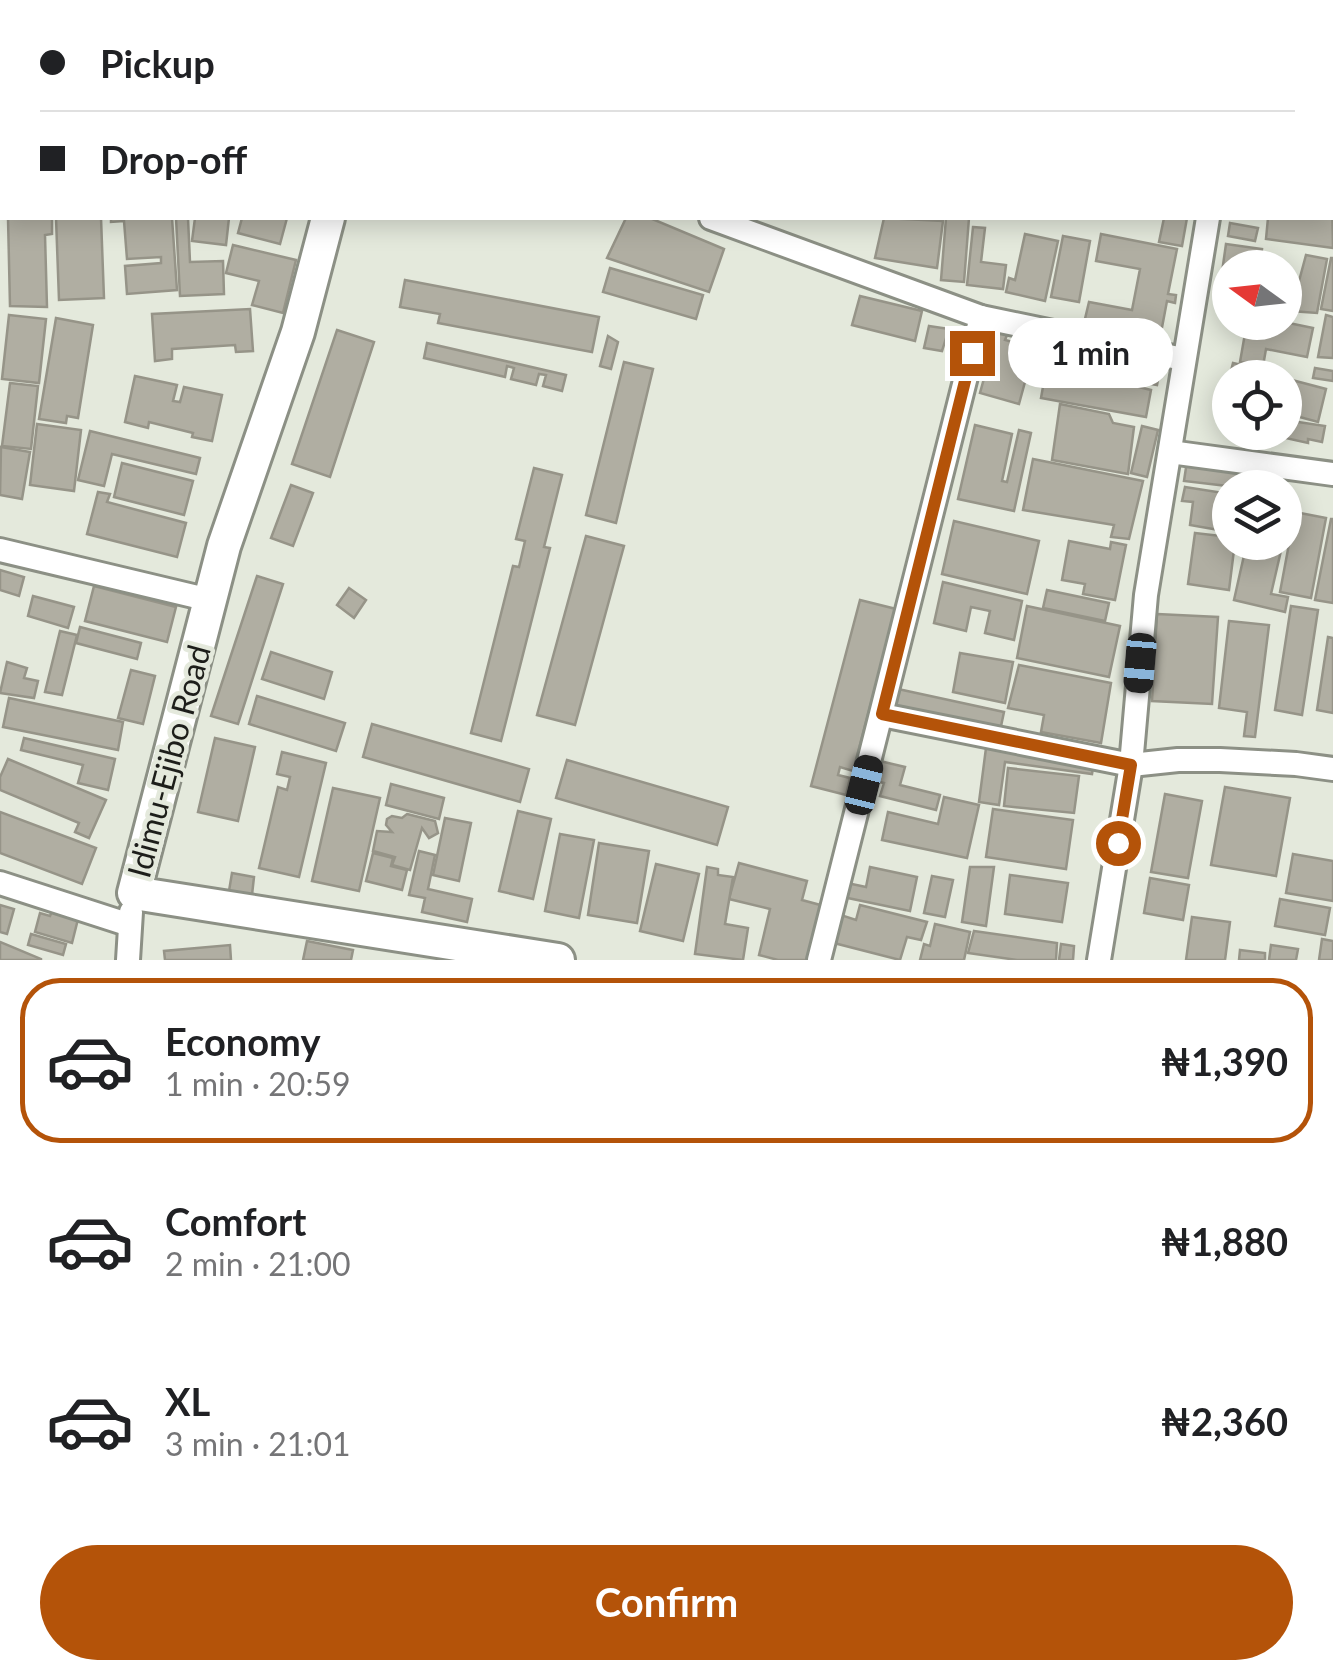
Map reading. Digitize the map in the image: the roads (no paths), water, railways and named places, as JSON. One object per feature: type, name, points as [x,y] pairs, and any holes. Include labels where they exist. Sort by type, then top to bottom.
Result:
[{"type":"main road","name":"Idimu-Ejibo Road","points":[[327,220],[298,332],[224,546],[132,909],[558,960]]},
{"type":"street","points":[[716,220],[980,317],[1183,359]]},
{"type":"street","points":[[1099,960],[1131,765],[1146,595],[1208,220]]},
{"type":"street","points":[[820,960],[980,317]]},
{"type":"street","points":[[1170,452],[1333,474]]},
{"type":"street","points":[[0,550],[210,600]]},
{"type":"street","points":[[882,714],[1131,765],[1220,760],[1333,769]]},
{"type":"street","points":[[0,883],[132,909],[128,960]]}]
